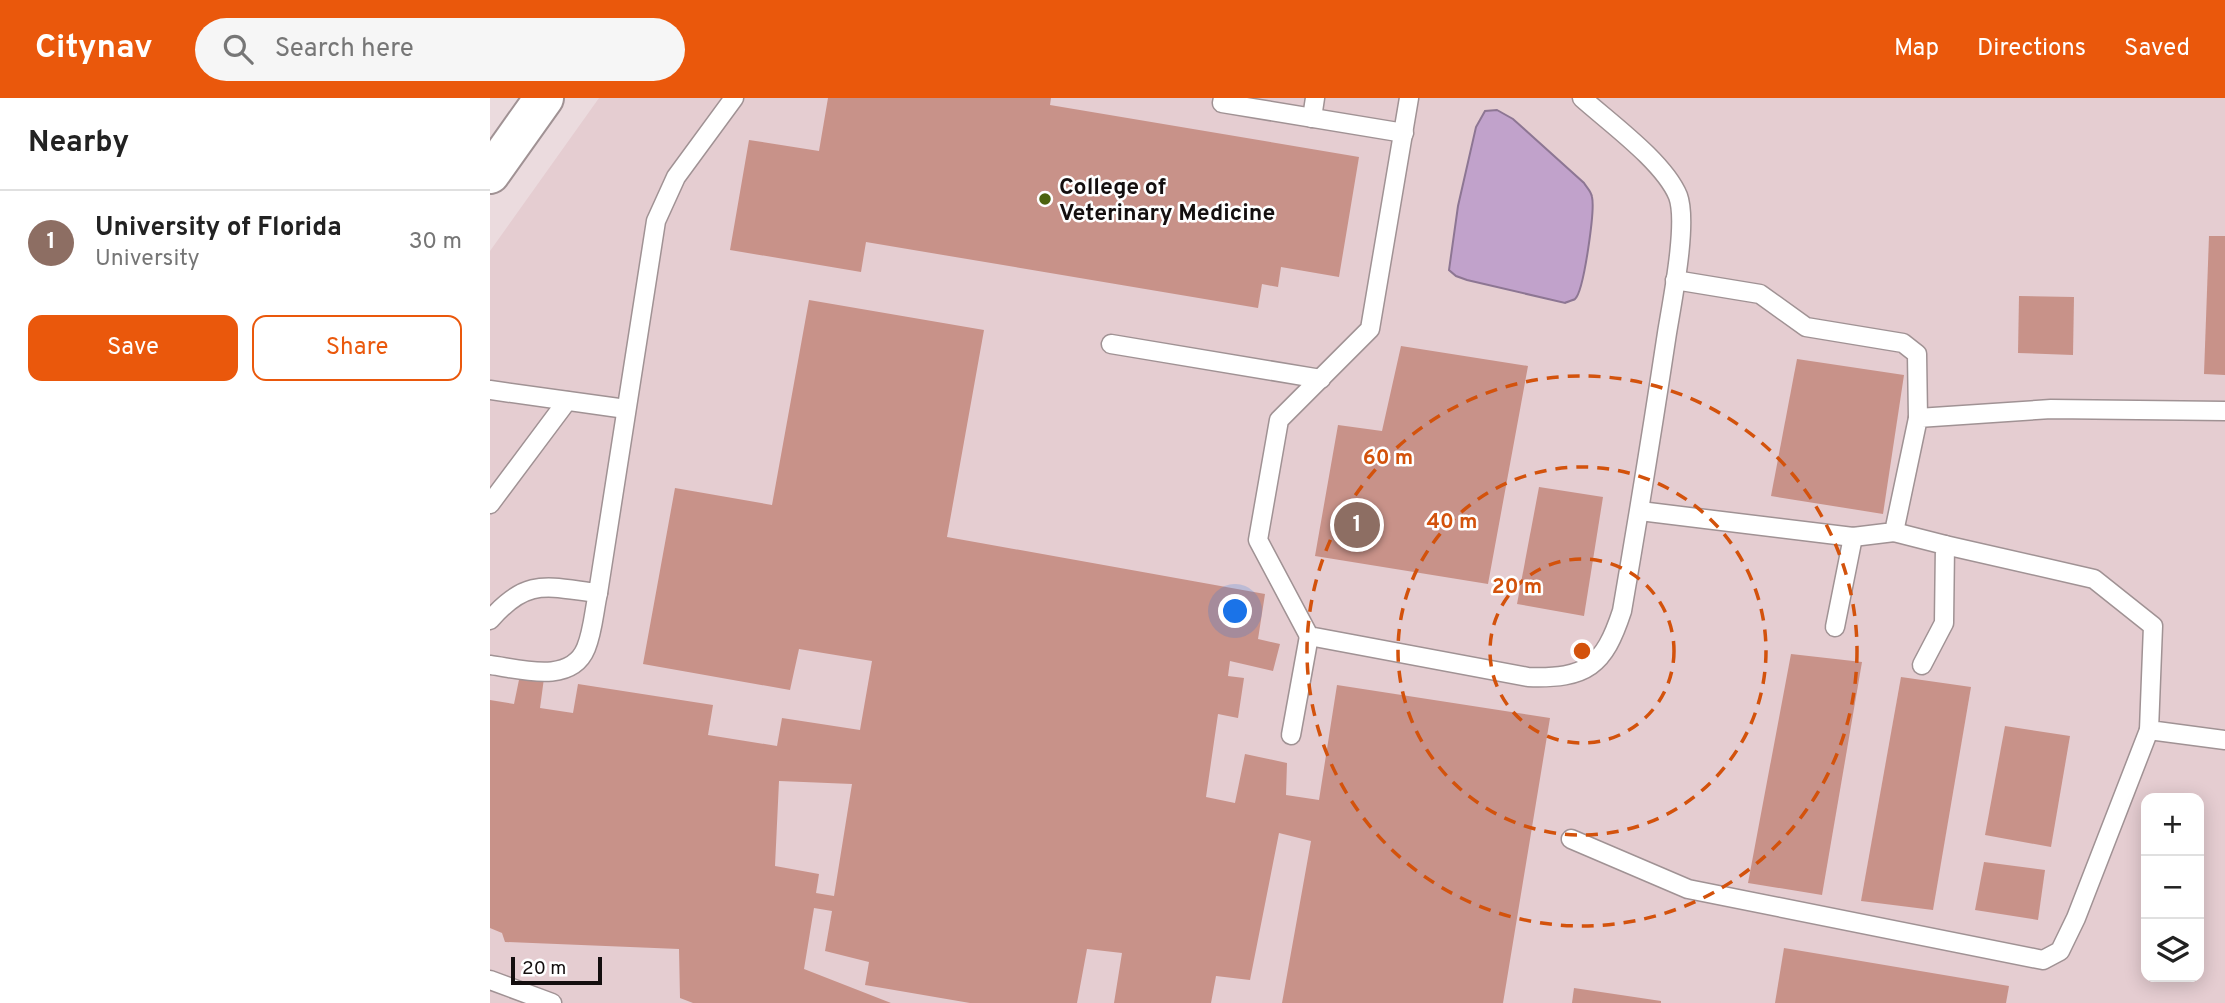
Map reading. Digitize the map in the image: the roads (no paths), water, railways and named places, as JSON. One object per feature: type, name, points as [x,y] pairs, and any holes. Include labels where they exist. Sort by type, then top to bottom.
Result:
[{"type":"main road","points":[[490,174],[544,98]]},
{"type":"lane","points":[[490,665],[550,672],[572,665],[582,657],[587,646],[598,593],[656,221],[676,177],[734,98]]},
{"type":"lane","points":[[1223,98],[1223,103],[1404,133]]},
{"type":"lane","points":[[1312,118],[1315,98]]},
{"type":"lane","points":[[1290,735],[1309,636],[1258,540],[1279,420],[1370,329],[1409,98]]},
{"type":"lane","points":[[1309,636],[1528,677],[1552,678],[1575,674],[1596,662],[1612,641],[1622,611],[1640,511],[1682,218],[1678,198],[1669,180],[1582,98]]},
{"type":"lane","points":[[1675,280],[1760,294],[1806,327],[1903,343],[1917,354],[1918,418],[1894,532]]},
{"type":"lane","points":[[1111,344],[1321,379]]},
{"type":"lane","points":[[490,390],[626,408]]},
{"type":"lane","points":[[490,504],[566,401]]},
{"type":"lane","points":[[1918,418],[2051,409],[2225,411]]},
{"type":"lane","points":[[1571,839],[1688,889],[2043,960],[2060,951],[2076,918],[2149,730],[2153,626],[2094,579],[1894,532],[1853,537],[1640,511]]},
{"type":"lane","points":[[1835,627],[1853,537]]},
{"type":"lane","points":[[1922,665],[1944,623],[1945,545]]},
{"type":"lane","points":[[490,620],[505,604],[522,592],[540,586],[598,593]]},
{"type":"lane","points":[[2149,730],[2225,740]]},
{"type":"lane","points":[[490,980],[552,1003]]},
{"type":"place","name":"College of Veterinary Medicine","points":[[1045,199]]},
{"type":"place","name":"University of Florida","points":[[1357,525]]}]
